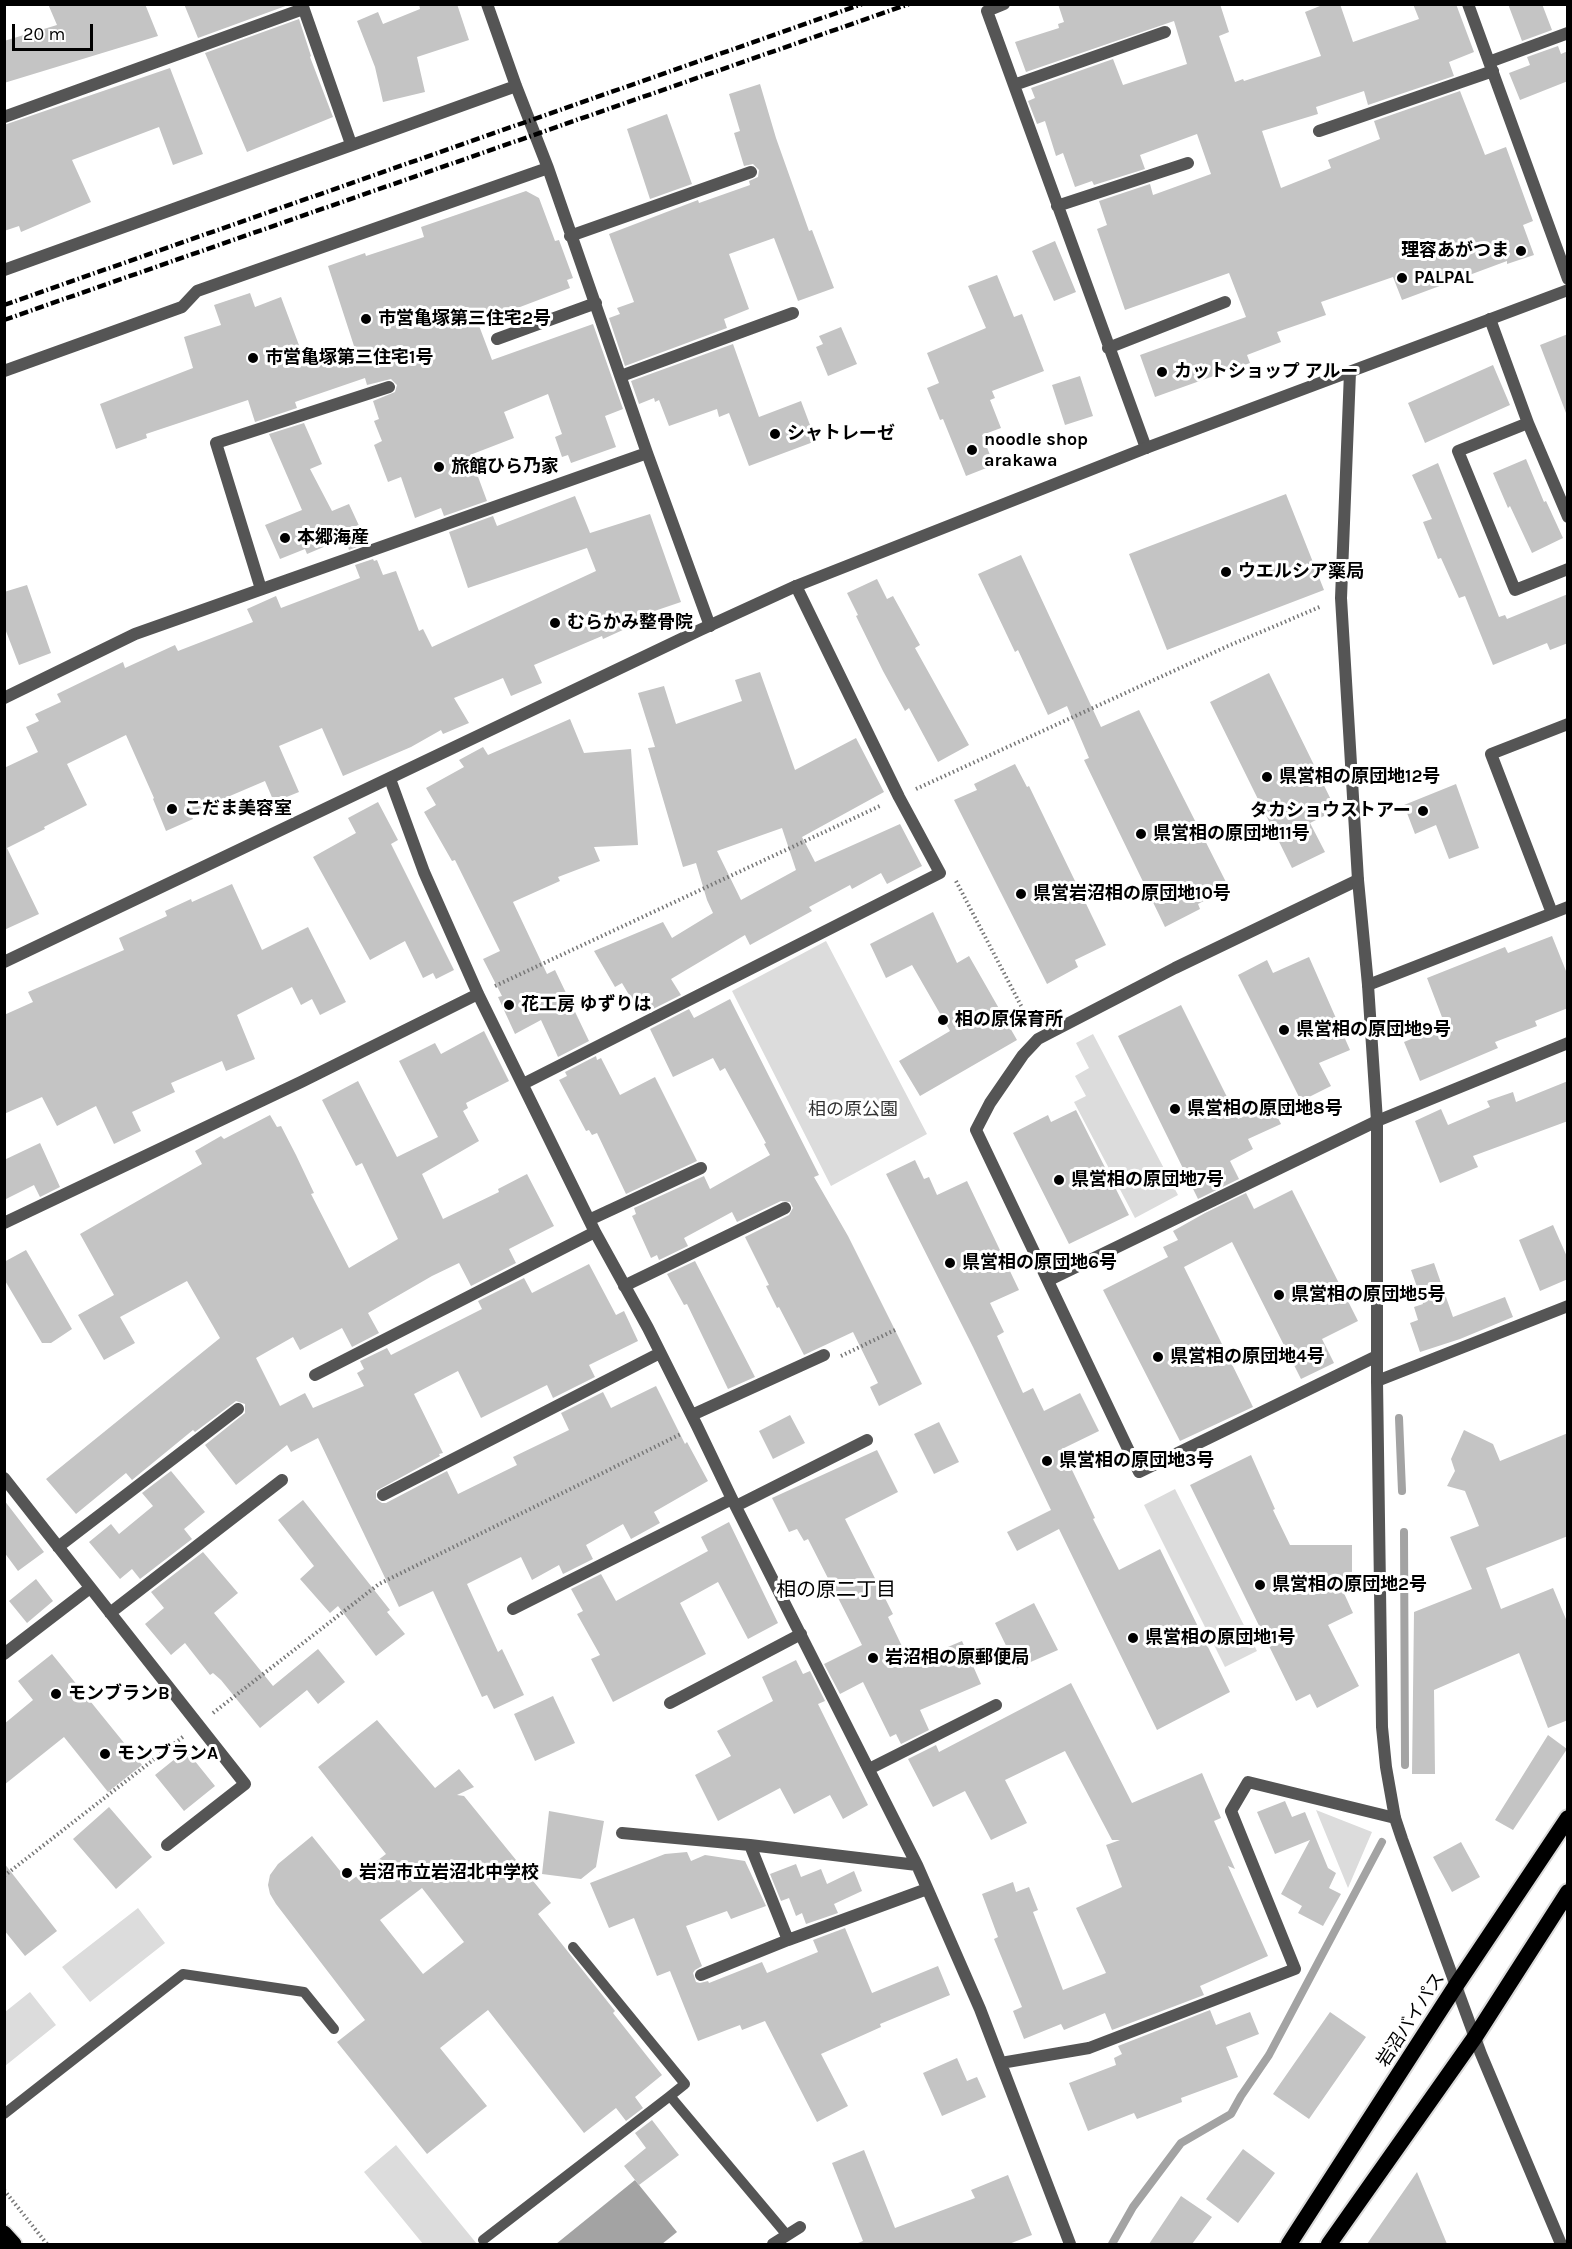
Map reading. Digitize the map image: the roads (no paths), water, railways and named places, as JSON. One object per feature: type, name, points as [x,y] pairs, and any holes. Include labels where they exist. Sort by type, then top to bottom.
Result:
[{"type":"highway","name":"岩沼バイパス","points":[[1289,2244],[1457,1984],[1568,1818]]},
{"type":"highway","points":[[1329,2244],[1475,2037],[1568,1892]]},
{"type":"main road","points":[[4,2233],[14,2244]]},
{"type":"street","points":[[487,4],[548,168],[570,236],[596,303],[647,453],[710,626]]},
{"type":"street","points":[[1004,4],[987,11],[1146,448]]},
{"type":"street","points":[[1468,4],[1568,279]]},
{"type":"street","points":[[4,117],[302,7],[351,144]]},
{"type":"street","points":[[1014,85],[1165,32]]},
{"type":"street","points":[[1319,131],[1491,67],[1568,33]]},
{"type":"street","points":[[4,270],[516,86]]},
{"type":"street","points":[[1057,206],[1188,163]]},
{"type":"street","points":[[4,371],[182,307],[197,291],[548,168]]},
{"type":"street","points":[[570,236],[751,172]]},
{"type":"street","points":[[4,962],[796,586],[1146,448],[1568,290]]},
{"type":"street","points":[[1108,348],[1225,302]]},
{"type":"street","points":[[497,339],[596,303]]},
{"type":"street","points":[[621,376],[793,313]]},
{"type":"street","points":[[1490,319],[1528,423],[1568,517]]},
{"type":"street","points":[[1350,372],[1341,598],[1358,880],[1377,1121],[1377,1381],[1382,1727],[1386,1767],[1395,1818],[1475,2037],[1561,2244]]},
{"type":"street","points":[[261,589],[216,443],[388,387]]},
{"type":"street","points":[[1528,423],[1458,451],[1515,590],[1568,569]]},
{"type":"street","points":[[4,698],[135,634],[647,453]]},
{"type":"street","points":[[523,1084],[940,873],[899,797],[796,586]]},
{"type":"street","points":[[1552,913],[1491,754],[1568,724]]},
{"type":"street","points":[[390,779],[424,872],[478,994],[595,1232],[695,1420],[734,1503],[916,1865],[980,2010],[1070,2244]]},
{"type":"street","points":[[1358,880],[1175,968],[1038,1039],[1023,1055],[990,1103],[976,1130],[1138,1472],[1377,1356]]},
{"type":"street","points":[[1368,985],[1568,907]]},
{"type":"street","points":[[4,1223],[301,1082],[478,994]]},
{"type":"street","points":[[1048,1280],[1377,1121],[1568,1043]]},
{"type":"street","points":[[589,1220],[701,1168]]},
{"type":"street","points":[[624,1286],[784,1208]]},
{"type":"street","points":[[315,1374],[595,1232]]},
{"type":"street","points":[[1377,1381],[1568,1306]]},
{"type":"street","points":[[383,1495],[660,1353]]},
{"type":"street","points":[[695,1420],[824,1355]]},
{"type":"street","points":[[58,1547],[238,1409]]},
{"type":"street","points":[[513,1609],[867,1440]]},
{"type":"street","points":[[4,1478],[9,1493],[58,1547],[245,1784],[167,1845]]},
{"type":"street","points":[[110,1613],[282,1480]]},
{"type":"street","points":[[4,1654],[90,1588]]},
{"type":"street","points":[[670,1703],[801,1634]]},
{"type":"street","points":[[869,1769],[996,1705]]},
{"type":"street","points":[[1000,2063],[1089,2048],[1294,1969],[1231,1811],[1248,1782],[1395,1818]]},
{"type":"street","points":[[622,1833],[750,1845],[916,1865]]},
{"type":"street","points":[[750,1845],[788,1940]]},
{"type":"street","points":[[701,1975],[927,1889]]},
{"type":"street","points":[[773,2244],[800,2227]]},
{"type":"lane","points":[[483,2240],[685,2084],[573,1947]]},
{"type":"lane","points":[[4,2114],[183,1974],[304,1992],[334,2029]]},
{"type":"lane","points":[[670,2096],[786,2234]]},
{"type":"waterway","points":[[1399,1418],[1402,1491]]},
{"type":"waterway","points":[[1404,1532],[1405,1765]]},
{"type":"waterway","points":[[1112,2244],[1133,2207],[1181,2143],[1231,2114],[1269,2055],[1382,1842]]},
{"type":"railway","points":[[4,305],[862,4]]},
{"type":"railway","points":[[4,320],[909,4]]},
{"type":"place","name":"理容あがつま","points":[[1521,251]]},
{"type":"place","name":"PALPAL","points":[[1402,278]]},
{"type":"place","name":"市営亀塚第三住宅2号","points":[[366,319]]},
{"type":"place","name":"市営亀塚第三住宅1号","points":[[253,358]]},
{"type":"place","name":"カットショップ アルー","points":[[1162,372]]},
{"type":"place","name":"シャトレーゼ","points":[[775,434]]},
{"type":"place","name":"noodle shop arakawa","points":[[972,450]]},
{"type":"place","name":"旅館ひら乃家","points":[[439,467]]},
{"type":"place","name":"本郷海産","points":[[285,538]]},
{"type":"place","name":"ウエルシア薬局","points":[[1226,572]]},
{"type":"place","name":"むらかみ整骨院","points":[[555,623]]},
{"type":"place","name":"県営相の原団地12号","points":[[1267,777]]},
{"type":"place","name":"こだま美容室","points":[[172,809]]},
{"type":"place","name":"タカショウストアー","points":[[1423,811]]},
{"type":"place","name":"県営相の原団地11号","points":[[1141,834]]},
{"type":"place","name":"県営岩沼相の原団地10号","points":[[1021,894]]},
{"type":"place","name":"花工房 ゆずりは","points":[[509,1005]]},
{"type":"place","name":"相の原保育所","points":[[943,1020]]},
{"type":"place","name":"県営相の原団地9号","points":[[1284,1030]]},
{"type":"place","name":"県営相の原団地8号","points":[[1175,1109]]},
{"type":"place","name":"県営相の原団地7号","points":[[1059,1180]]},
{"type":"place","name":"県営相の原団地6号","points":[[950,1263]]},
{"type":"place","name":"県営相の原団地5号","points":[[1279,1295]]},
{"type":"place","name":"県営相の原団地4号","points":[[1158,1357]]},
{"type":"place","name":"県営相の原団地3号","points":[[1047,1461]]},
{"type":"place","name":"県営相の原団地2号","points":[[1260,1585]]},
{"type":"place","name":"県営相の原団地1号","points":[[1133,1638]]},
{"type":"place","name":"岩沼相の原郵便局","points":[[873,1658]]},
{"type":"place","name":"モンブランB","points":[[56,1694]]},
{"type":"place","name":"モンブランA","points":[[105,1754]]},
{"type":"place","name":"岩沼市立岩沼北中学校","points":[[347,1873]]},
{"type":"district","name":"相の原二丁目","points":[[836,1590]]},
{"type":"park label","name":"相の原公園","points":[[853,1110]]}]
